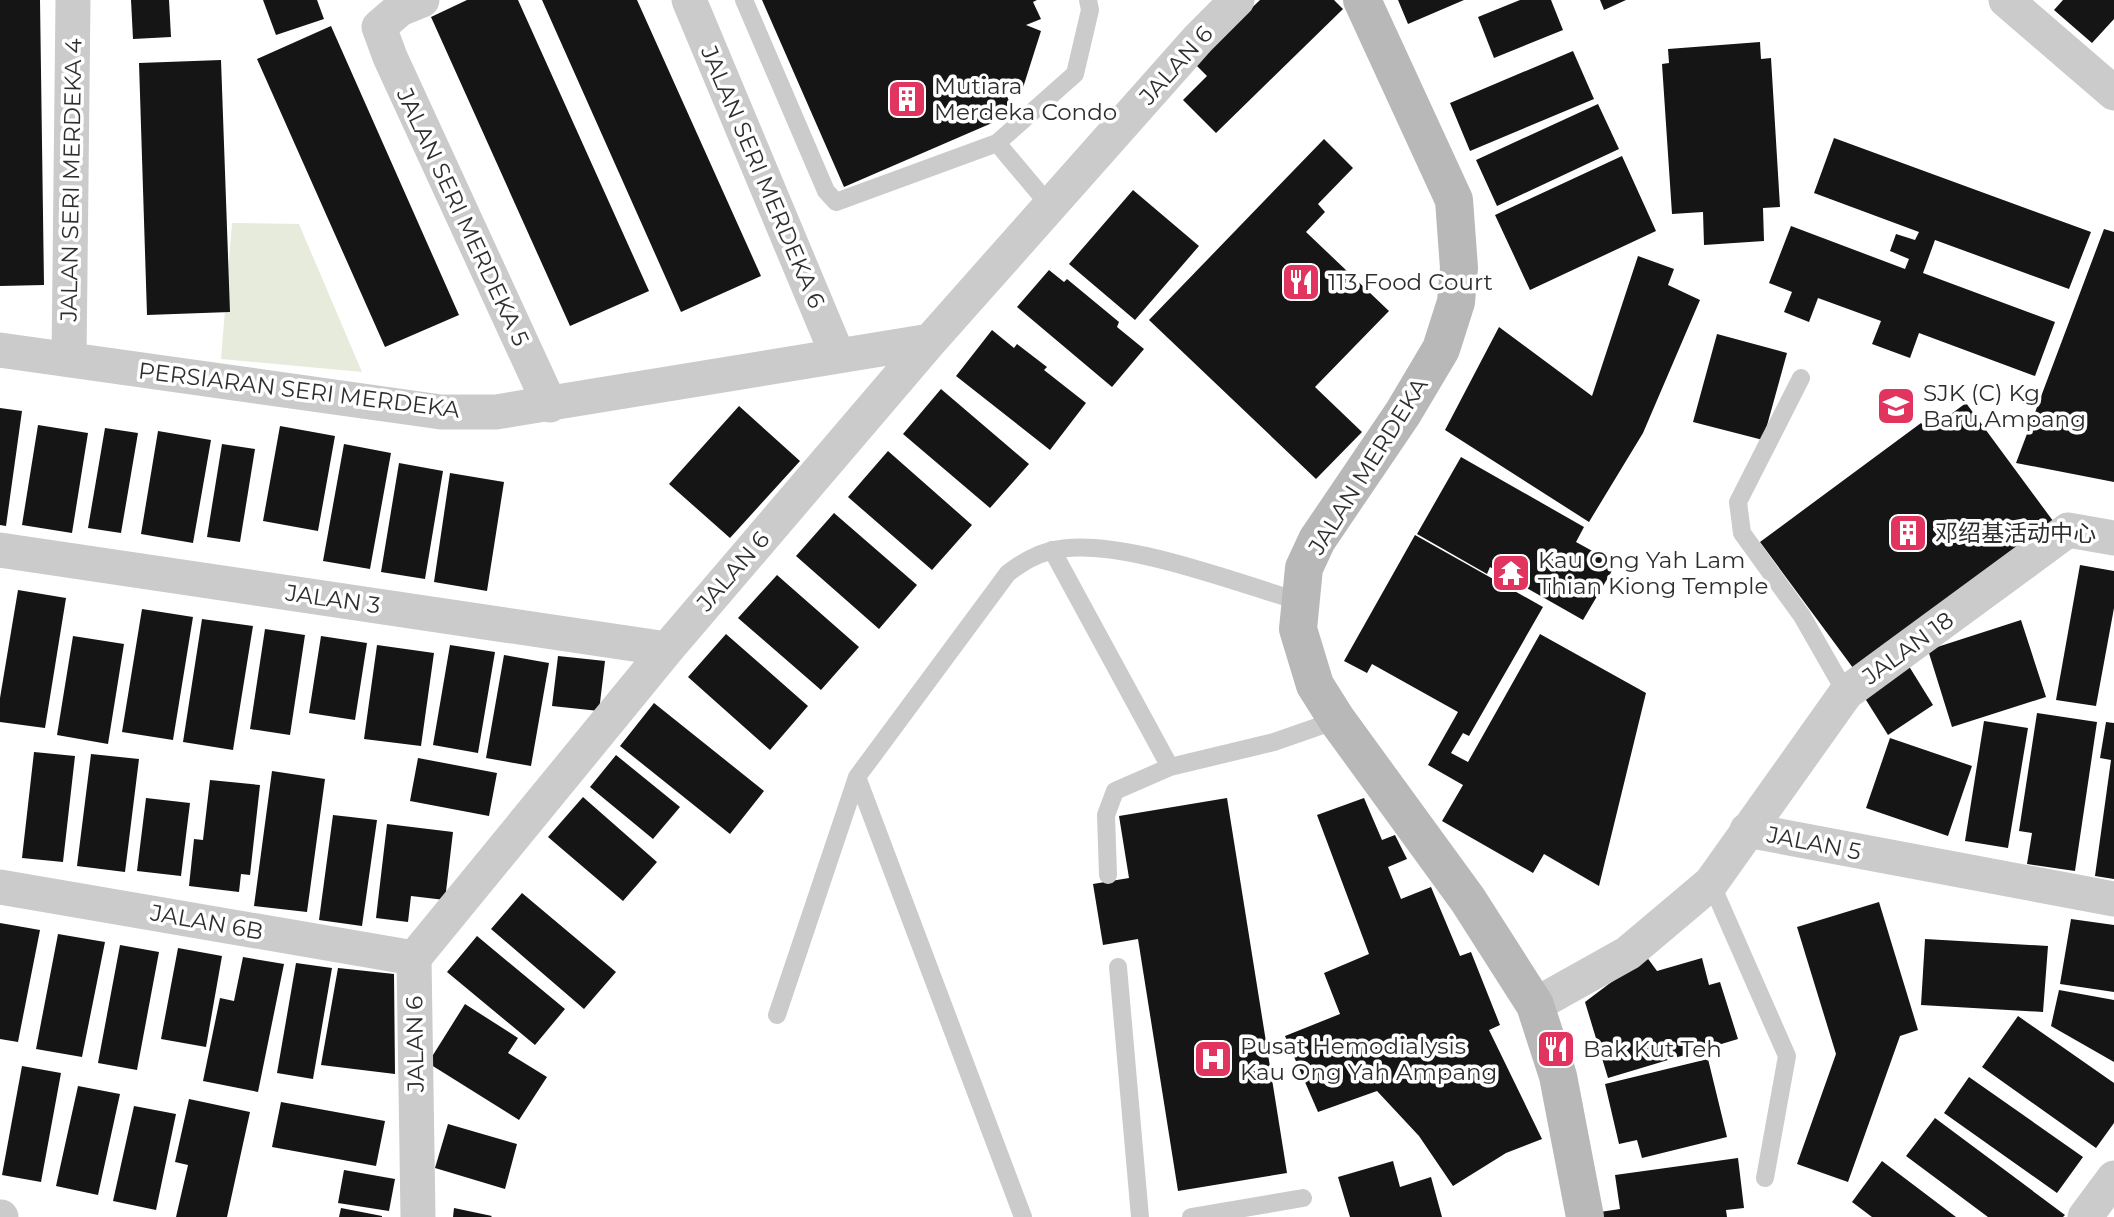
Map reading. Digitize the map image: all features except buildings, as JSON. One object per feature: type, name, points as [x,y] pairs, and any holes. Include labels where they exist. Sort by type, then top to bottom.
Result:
[{"type":"street","name":"JALAN SERI MERDEKA 4","points":[[69,360],[73,0]]},
{"type":"street","name":"JALAN SERI MERDEKA 5","points":[[422,0],[400,9],[379,27],[390,57],[550,405]]},
{"type":"street","name":"JALAN SERI MERDEKA 6","points":[[689,0],[837,354]]},
{"type":"street","name":"JALAN 6","points":[[418,1217],[414,958],[667,649],[930,341],[1198,38],[1237,0]]},
{"type":"street","name":"JALAN MERDEKA","points":[[1362,0],[1454,201],[1459,268],[1456,302],[1441,349],[1416,392],[1317,540],[1304,568],[1298,629],[1304,656],[1315,684],[1337,720],[1468,900],[1535,1005],[1558,1076],[1585,1217]]},
{"type":"street","points":[[2006,0],[2114,93]]},
{"type":"street","name":"PERSIARAN SERI MERDEKA","points":[[0,350],[441,412],[496,412],[550,405],[837,354],[930,341]]},
{"type":"street","name":"JALAN 18","points":[[1748,830],[1846,693],[2068,530],[2114,538]]},
{"type":"street","name":"JALAN 3","points":[[0,550],[667,649]]},
{"type":"street","name":"JALAN 5","points":[[1535,1005],[1628,953],[1711,883],[1748,830],[2114,899]]},
{"type":"street","name":"JALAN 6B","points":[[0,887],[414,958]]},
{"type":"street","points":[[2085,1217],[2114,1178]]},
{"type":"lane","points":[[744,0],[826,191],[836,202],[997,143],[1075,74],[1090,10],[1088,0]]},
{"type":"lane","points":[[997,143],[1050,206]]},
{"type":"lane","points":[[1801,378],[1738,502],[1742,533],[1802,616],[1846,693]]},
{"type":"lane","points":[[777,1015],[858,777],[1008,573],[1028,559],[1052,550],[1097,547],[1144,556],[1299,601]]},
{"type":"lane","points":[[1052,550],[1170,767]]},
{"type":"lane","points":[[1108,875],[1106,815],[1115,791],[1170,767],[1274,742],[1337,720]]},
{"type":"lane","points":[[858,777],[1023,1217]]},
{"type":"lane","points":[[1711,883],[1787,1056],[1765,1178]]},
{"type":"lane","points":[[1118,967],[1140,1217]]},
{"type":"lane","points":[[1191,1217],[1303,1198]]},
{"type":"shaded area","points":[[232,223],[299,224],[362,372],[221,359]]},
{"type":"place","name":"Mutiara Merdeka Condo","points":[[907,99]]},
{"type":"place","name":"113 Food Court","points":[[1301,282]]},
{"type":"place","name":"SJK (C) Kg Baru Ampang","points":[[1896,406]]},
{"type":"place","name":"邓绍基活动中心","points":[[1908,533]]},
{"type":"place","name":"Kau Ong Yah Lam Thian Kiong Temple","points":[[1511,573]]},
{"type":"place","name":"Bak Kut Teh","points":[[1556,1049]]},
{"type":"place","name":"Pusat Hemodialysis Kau Ong Yah Ampang","points":[[1213,1059]]}]
